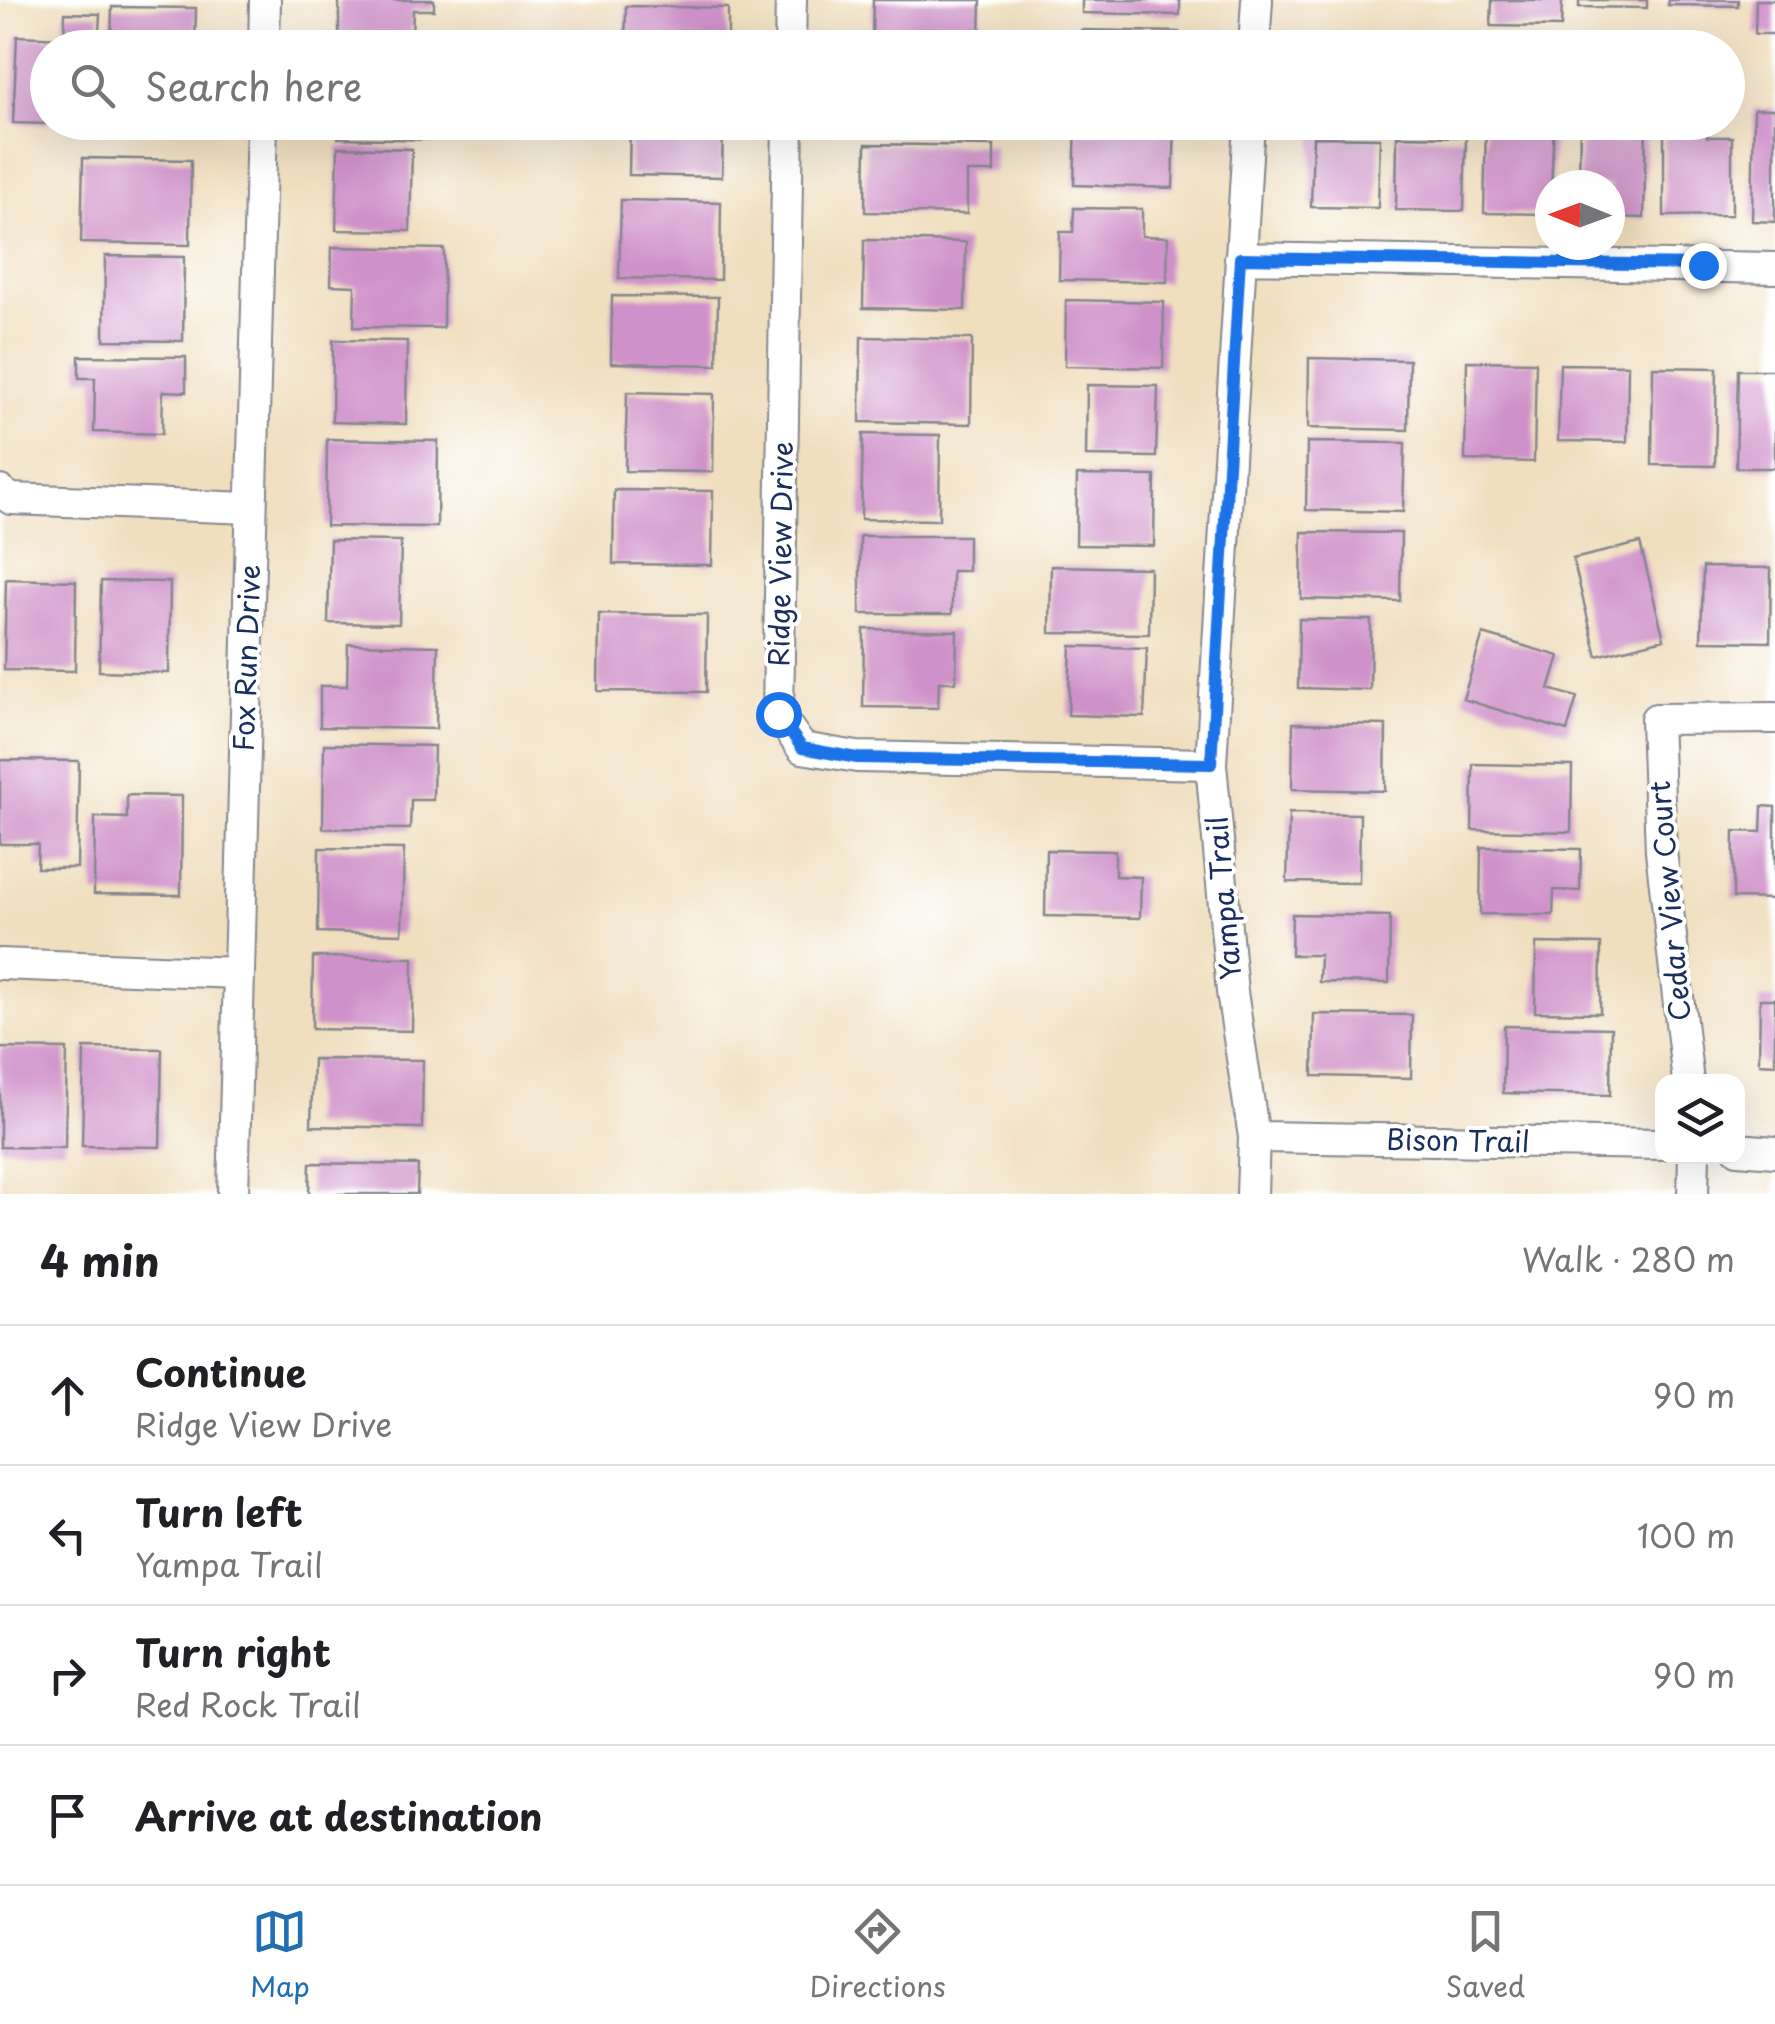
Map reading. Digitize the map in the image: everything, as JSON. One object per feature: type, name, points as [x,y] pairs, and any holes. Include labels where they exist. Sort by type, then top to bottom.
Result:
[{"type":"street","points":[[264,30],[265,0]]},
{"type":"street","points":[[790,0],[790,30]]},
{"type":"street","points":[[1255,30],[1256,0]]},
{"type":"street","name":"Fox Run Drive","points":[[232,1194],[261,140]]},
{"type":"street","name":"Ridge View Drive","points":[[788,140],[778,714],[802,748],[857,758],[1211,764]]},
{"type":"street","name":"Yampa Trail","points":[[1248,140],[1211,764],[1232,992],[1254,1137],[1252,1194]]},
{"type":"street","points":[[1240,258],[1775,268]]},
{"type":"street","points":[[0,491],[10,499],[251,508]]},
{"type":"street","name":"Cedar View Court","points":[[1687,1074],[1661,851],[1656,720],[1775,718]]},
{"type":"street","points":[[0,964],[238,973]]},
{"type":"street","name":"Bison Trail","points":[[1254,1137],[1655,1144]]},
{"type":"street","points":[[1745,1149],[1775,1152]]},
{"type":"street","points":[[1693,1194],[1694,1164]]},
{"type":"building","points":[[339,0],[434,0],[434,10],[413,10],[412,30],[339,30]]},
{"type":"building","points":[[873,0],[981,0],[980,30],[872,30]]},
{"type":"building","points":[[1082,0],[1180,0],[1180,15],[1082,13]]},
{"type":"building","points":[[1492,0],[1562,0],[1561,27],[1491,26]]},
{"type":"building","points":[[1579,0],[1647,0],[1647,8],[1579,7]]},
{"type":"building","points":[[1669,0],[1738,0],[1738,6],[1668,5]]},
{"type":"building","points":[[1756,0],[1775,0],[1775,34],[1755,34]]},
{"type":"building","points":[[626,6],[728,8],[728,30],[625,30]]},
{"type":"building","points":[[112,7],[196,8],[195,30],[111,30]]},
{"type":"building","points":[[65,13],[100,14],[99,30],[64,30]]},
{"type":"building","points":[[17,36],[30,37],[30,123],[13,123]]},
{"type":"building","points":[[1754,109],[1775,109],[1775,222],[1752,221]]},
{"type":"building","points":[[630,140],[723,140],[722,177],[629,175]]},
{"type":"building","points":[[1075,140],[1174,140],[1173,188],[1074,185]]},
{"type":"building","points":[[1313,140],[1380,140],[1378,208],[1311,207]]},
{"type":"building","points":[[1397,140],[1466,140],[1464,211],[1396,210]]},
{"type":"building","points":[[1486,140],[1553,140],[1552,170],[1535,170],[1535,214],[1484,213]]},
{"type":"building","points":[[1580,140],[1646,140],[1644,218],[1625,217],[1625,170],[1579,170]]},
{"type":"building","points":[[1664,140],[1732,140],[1732,215],[1664,216]]},
{"type":"building","points":[[866,144],[994,146],[994,172],[967,172],[967,214],[865,212]]},
{"type":"building","points":[[338,147],[412,149],[410,231],[336,230]]},
{"type":"building","points":[[83,158],[191,160],[190,245],[81,243]]},
{"type":"building","points":[[621,200],[721,202],[720,280],[619,278]]},
{"type":"building","points":[[1074,208],[1142,209],[1142,236],[1168,237],[1167,282],[1059,280],[1060,232],[1073,232]]},
{"type":"building","points":[[864,240],[966,242],[965,310],[863,308]]},
{"type":"building","points":[[332,247],[444,249],[443,328],[354,327],[355,286],[331,285]]},
{"type":"building","points":[[105,256],[184,257],[183,341],[104,340]]},
{"type":"building","points":[[612,296],[718,297],[717,365],[611,363]]},
{"type":"building","points":[[1066,300],[1164,302],[1163,368],[1065,366]]},
{"type":"building","points":[[861,337],[972,339],[971,424],[860,422]]},
{"type":"building","points":[[333,340],[407,341],[406,424],[332,422]]},
{"type":"building","points":[[79,356],[186,357],[186,392],[163,391],[162,434],[94,432],[95,378],[79,378]]},
{"type":"building","points":[[1309,358],[1409,360],[1408,430],[1308,428]]},
{"type":"building","points":[[1467,361],[1536,362],[1534,462],[1465,460]]},
{"type":"building","points":[[1560,364],[1628,365],[1627,442],[1558,441]]},
{"type":"building","points":[[1653,367],[1717,368],[1715,466],[1652,465]]},
{"type":"building","points":[[1738,370],[1775,370],[1775,468],[1736,468]]},
{"type":"building","points":[[1087,385],[1158,386],[1156,457],[1086,456]]},
{"type":"building","points":[[627,392],[714,394],[713,472],[625,471]]},
{"type":"building","points":[[863,434],[940,435],[939,520],[861,519]]},
{"type":"building","points":[[327,439],[438,441],[437,527],[326,526]]},
{"type":"building","points":[[1307,442],[1405,443],[1403,512],[1306,510]]},
{"type":"building","points":[[1077,475],[1155,476],[1154,546],[1076,545]]},
{"type":"building","points":[[614,490],[713,491],[712,565],[613,564]]},
{"type":"building","points":[[1302,532],[1401,533],[1400,601],[1301,599]]},
{"type":"building","points":[[860,536],[968,536],[968,571],[952,571],[952,614],[860,614]]},
{"type":"building","points":[[330,540],[401,541],[399,624],[328,623]]},
{"type":"building","points":[[1640,543],[1664,639],[1597,656],[1573,559]]},
{"type":"building","points":[[1051,566],[1150,568],[1149,634],[1050,633]]},
{"type":"building","points":[[1703,567],[1771,568],[1770,642],[1701,641]]},
{"type":"building","points":[[6,579],[76,581],[75,671],[4,670]]},
{"type":"building","points":[[101,581],[170,582],[169,673],[99,671]]},
{"type":"building","points":[[599,614],[707,615],[706,692],[598,691]]},
{"type":"building","points":[[1299,619],[1371,620],[1370,690],[1298,688]]},
{"type":"building","points":[[864,629],[957,631],[956,682],[939,682],[938,708],[863,707]]},
{"type":"building","points":[[1483,634],[1559,656],[1549,689],[1577,697],[1567,731],[1463,699]]},
{"type":"building","points":[[348,644],[438,646],[436,729],[320,727],[320,686],[347,686]]},
{"type":"building","points":[[1071,646],[1147,648],[1144,717],[1068,715]]},
{"type":"building","points":[[1293,723],[1386,725],[1385,791],[1292,789]]},
{"type":"building","points":[[324,744],[434,746],[433,800],[411,800],[410,829],[323,828]]},
{"type":"building","points":[[0,760],[79,761],[77,868],[37,868],[38,844],[0,844]]},
{"type":"building","points":[[1473,764],[1572,766],[1571,832],[1472,830]]},
{"type":"building","points":[[127,795],[182,796],[181,895],[94,894],[95,817],[127,818]]},
{"type":"building","points":[[1762,806],[1775,807],[1775,899],[1733,898],[1734,831],[1761,832]]},
{"type":"building","points":[[1289,813],[1360,814],[1359,883],[1287,882]]},
{"type":"building","points":[[1481,847],[1581,849],[1580,891],[1554,890],[1553,915],[1480,914]]},
{"type":"building","points":[[319,848],[404,849],[402,934],[318,932]]},
{"type":"building","points":[[1046,850],[1115,851],[1115,876],[1141,877],[1140,918],[1045,916]]},
{"type":"building","points":[[1292,914],[1390,916],[1389,983],[1319,982],[1320,955],[1291,955]]},
{"type":"building","points":[[1536,943],[1601,944],[1600,1013],[1535,1012]]},
{"type":"building","points":[[313,957],[413,958],[412,1031],[312,1029]]},
{"type":"building","points":[[1760,999],[1775,999],[1775,1064],[1759,1063]]},
{"type":"building","points":[[1314,1014],[1412,1015],[1411,1078],[1313,1076]]},
{"type":"building","points":[[1504,1026],[1611,1028],[1610,1095],[1503,1093]]},
{"type":"building","points":[[0,1048],[67,1049],[65,1148],[0,1147]]},
{"type":"building","points":[[84,1048],[162,1049],[160,1147],[82,1146]]},
{"type":"building","points":[[313,1059],[423,1060],[422,1128],[311,1126]]},
{"type":"building","points":[[310,1163],[418,1165],[417,1194],[309,1194]]},
{"type":"route","points":[[778,714],[802,748],[857,758],[1211,764],[1240,258],[1703,265]]}]
